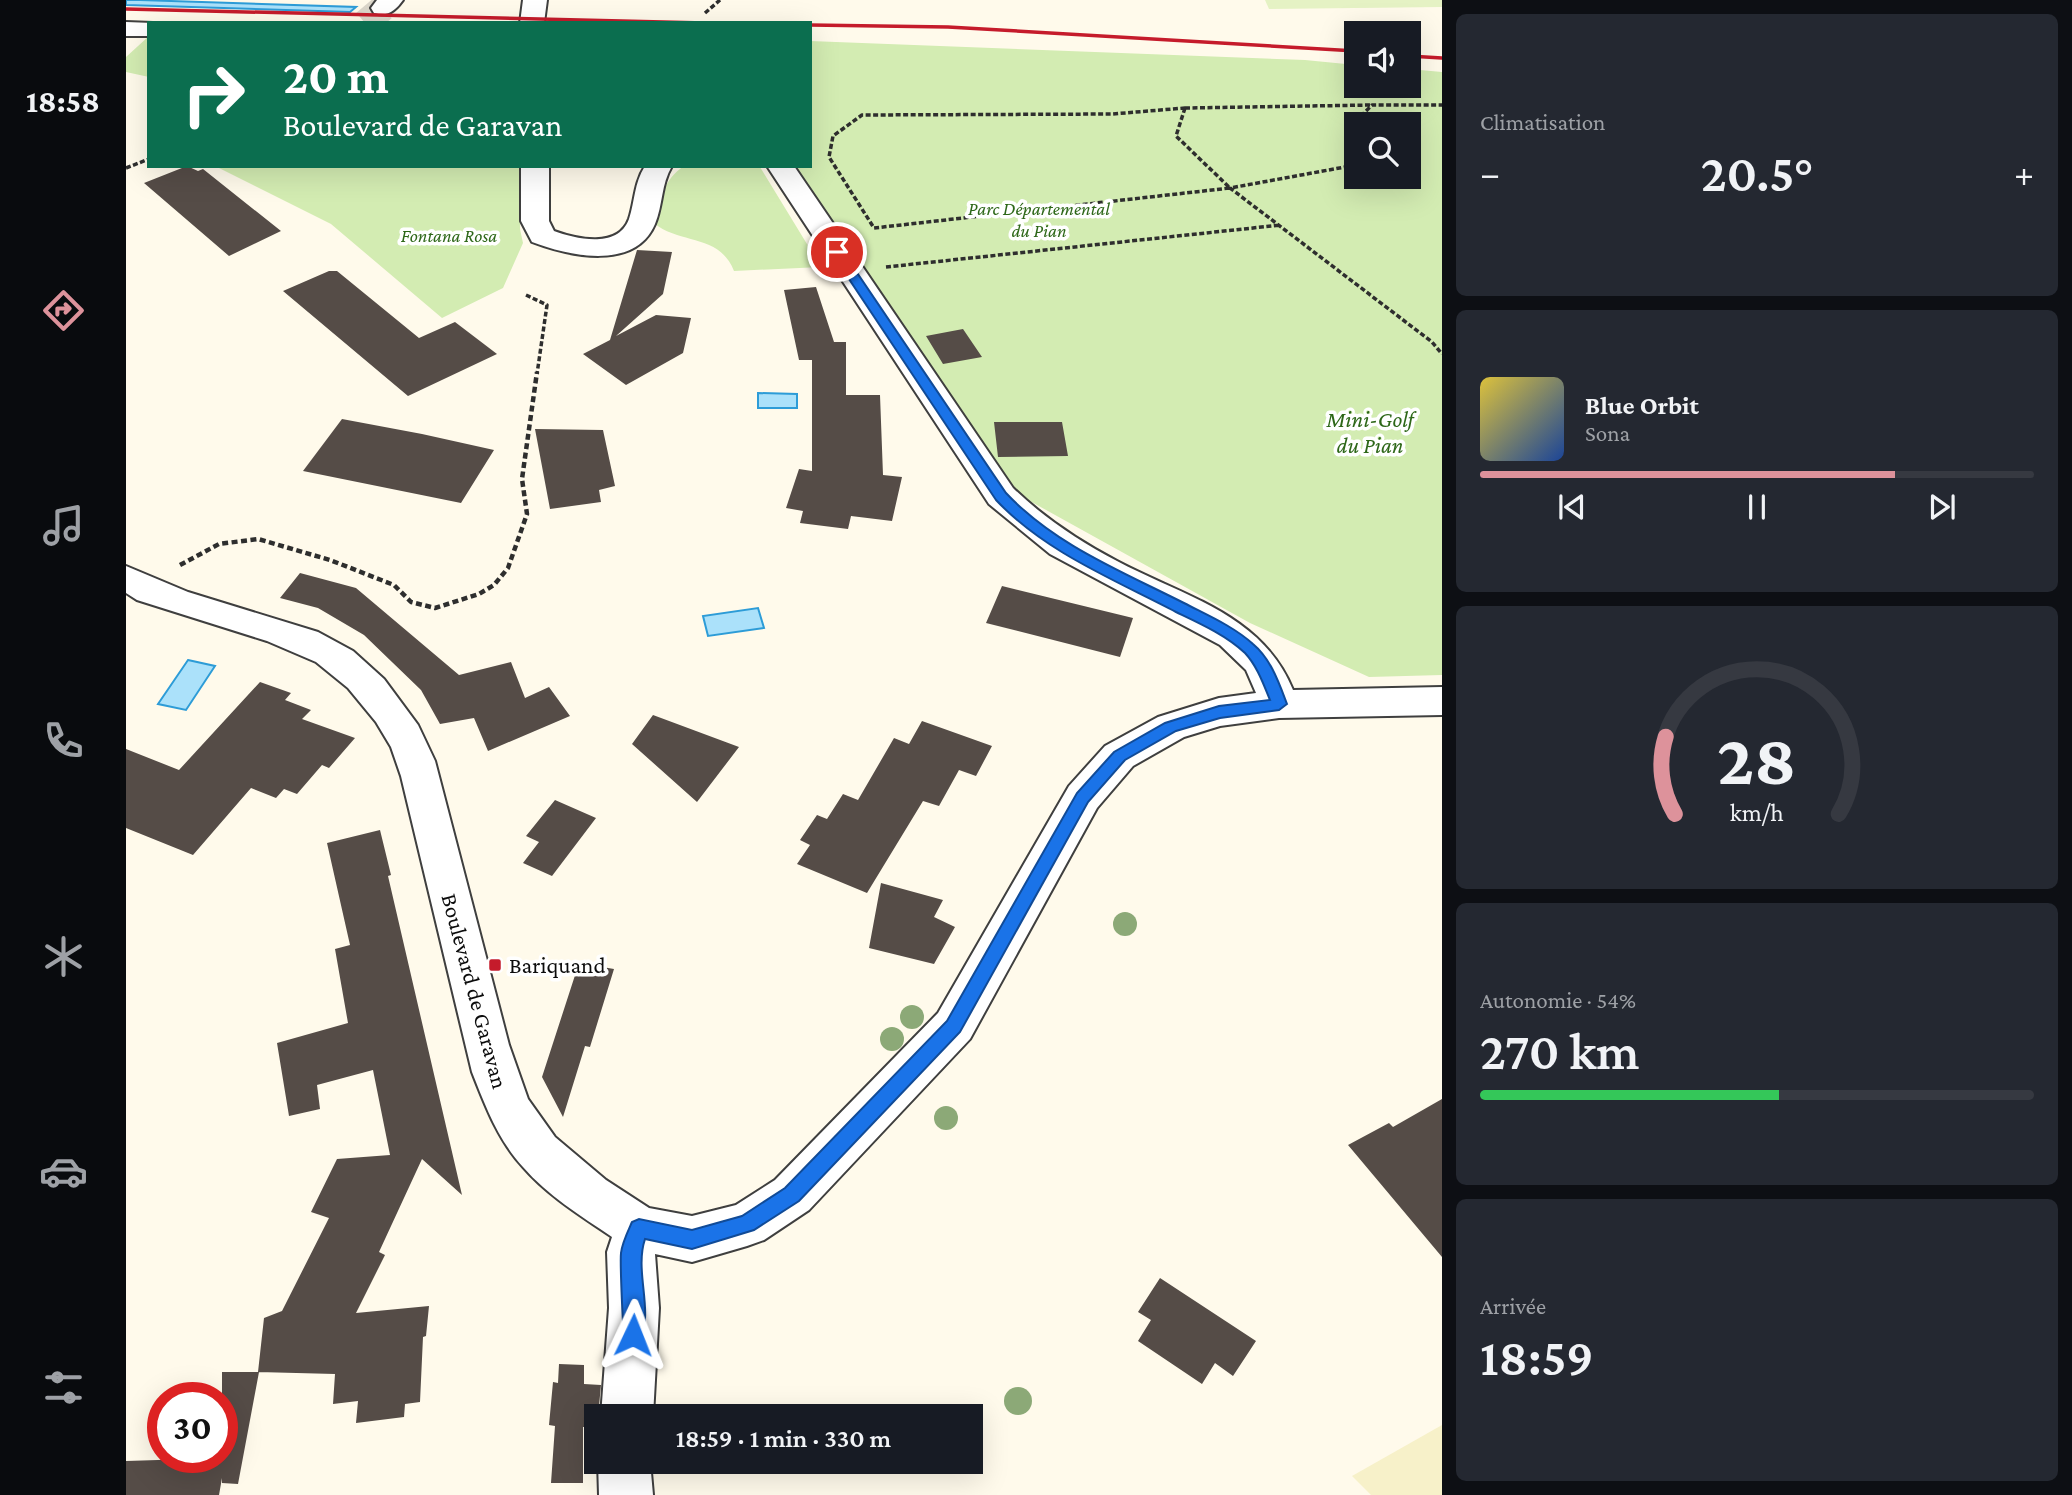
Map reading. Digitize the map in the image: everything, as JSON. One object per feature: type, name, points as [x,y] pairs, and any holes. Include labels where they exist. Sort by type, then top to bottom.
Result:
[{"type":"street","points":[[533,21],[535,0]]},
{"type":"street","points":[[126,29],[147,29]]},
{"type":"street","points":[[535,168],[535,221],[542,236],[581,247],[602,246],[631,236],[642,219],[651,176],[657,168]]},
{"type":"street","points":[[781,168],[1001,496],[1022,519],[1052,542],[1218,627],[1249,648],[1266,670],[1279,704]]},
{"type":"street","name":"Boulevard de Garavan","points":[[136,584],[184,605],[295,636],[332,654],[370,689],[405,736],[423,789],[494,1072],[512,1112],[539,1152],[589,1195],[639,1228],[692,1240],[747,1224],[792,1195],[954,1026],[1083,797],[1119,756],[1171,727],[1219,712],[1279,704],[1442,701]]},
{"type":"street","points":[[628,1404],[635,1308],[631,1252],[639,1228]]},
{"type":"street","points":[[625,1474],[626,1495]]},
{"type":"path","points":[[705,13],[720,0]]},
{"type":"path","points":[[1365,112],[1372,105]]},
{"type":"path","points":[[1344,167],[1230,188],[874,228],[829,157],[833,136],[862,115],[1112,114],[1185,108],[1442,105]]},
{"type":"path","points":[[1185,108],[1176,136],[1230,188],[1432,342],[1442,354]]},
{"type":"path","points":[[126,168],[147,160]]},
{"type":"path","points":[[850,272],[1281,225]]},
{"type":"path","points":[[136,584],[170,571],[219,544],[258,539],[330,559],[394,585],[411,602],[435,608],[479,594],[494,585],[508,568],[527,514],[522,479],[547,305],[526,295]]},
{"type":"shaded area","points":[[1442,1425],[1442,1495],[1371,1495],[1352,1476]]},
{"type":"green space","points":[[1265,0],[1442,0],[1442,7],[1269,9]]},
{"type":"green space","points":[[147,38],[147,77],[126,72],[126,57]]},
{"type":"green space","name":"Parc Départemental du Pian","points":[[812,41],[1305,60],[1344,64],[1344,98],[1421,98],[1421,70],[1442,72],[1442,675],[1369,677],[1250,623],[1019,495],[949,397],[797,168],[812,168]]},
{"type":"green space","name":"Fontana Rosa","points":[[219,168],[521,168],[520,229],[523,243],[503,288],[442,318],[331,224]]},
{"type":"green space","points":[[682,168],[761,168],[821,267],[734,271],[727,259],[709,245],[664,230],[654,223],[667,184]]},
{"type":"water","points":[[126,0],[356,7],[350,12],[126,5]]},
{"type":"water","points":[[758,393],[797,394],[797,408],[758,408]]},
{"type":"water","points":[[758,608],[764,628],[708,636],[703,616]]},
{"type":"water","points":[[188,660],[215,666],[186,710],[158,704]]},
{"type":"building","points":[[182,168],[198,171],[203,169],[281,231],[229,256],[144,183]]},
{"type":"building","points":[[637,250],[672,252],[663,294],[616,336],[656,315],[691,318],[683,353],[626,385],[583,354],[610,340]]},
{"type":"building","points":[[329,271],[337,271],[419,338],[455,322],[497,354],[408,396],[283,291]]},
{"type":"building","points":[[816,287],[834,342],[846,342],[846,395],[880,395],[883,475],[902,477],[892,521],[851,516],[848,529],[800,523],[803,511],[786,508],[799,469],[812,471],[812,360],[799,360],[784,290]]},
{"type":"building","points":[[963,329],[982,357],[943,364],[926,336]]},
{"type":"building","points":[[342,419],[494,450],[461,503],[303,471]]},
{"type":"building","points":[[994,422],[1062,422],[1068,456],[998,457]]},
{"type":"building","points":[[535,429],[603,430],[615,486],[599,490],[601,502],[550,509]]},
{"type":"building","points":[[300,573],[356,588],[459,675],[511,662],[525,698],[549,687],[570,716],[488,751],[474,718],[440,724],[421,690],[364,635],[318,608],[280,598]]},
{"type":"building","points":[[1002,586],[1133,618],[1120,657],[986,623]]},
{"type":"building","points":[[260,682],[291,693],[285,700],[311,710],[302,719],[355,738],[329,768],[322,765],[297,794],[284,789],[276,798],[251,788],[193,855],[126,828],[126,749],[179,770]]},
{"type":"building","points":[[653,715],[739,747],[697,802],[632,744]]},
{"type":"building","points":[[922,721],[992,746],[976,776],[959,770],[939,806],[923,801],[867,893],[797,864],[810,845],[800,840],[817,815],[827,819],[843,794],[858,800],[894,738],[909,744]]},
{"type":"building","points":[[555,800],[596,818],[552,876],[523,863],[539,842],[526,836]]},
{"type":"building","points":[[380,830],[391,875],[388,876],[462,1195],[422,1159],[379,1252],[385,1255],[356,1313],[429,1306],[426,1336],[423,1337],[420,1402],[405,1404],[404,1417],[356,1423],[358,1401],[333,1404],[335,1374],[258,1372],[264,1318],[282,1311],[329,1218],[311,1212],[337,1159],[390,1155],[373,1070],[317,1085],[320,1109],[289,1116],[277,1043],[348,1023],[335,949],[350,945],[327,843]]},
{"type":"building","points":[[881,883],[943,900],[934,917],[955,927],[934,964],[869,948]]},
{"type":"building","points":[[579,963],[614,969],[590,1047],[585,1046],[563,1117],[542,1077]]},
{"type":"building","points":[[1442,1099],[1442,1257],[1348,1145],[1389,1123],[1393,1127]]},
{"type":"building","points":[[1160,1278],[1256,1341],[1233,1376],[1215,1363],[1202,1384],[1138,1341],[1151,1320],[1138,1312]]},
{"type":"building","points":[[559,1364],[584,1365],[584,1384],[601,1385],[599,1404],[584,1404],[583,1483],[551,1483],[555,1426],[549,1425],[553,1382],[558,1383]]},
{"type":"building","points":[[222,1372],[259,1372],[238,1484],[222,1483],[222,1478],[219,1495],[126,1495],[126,1461],[147,1460],[147,1473],[238,1473],[238,1382],[222,1382]]},
{"type":"tunnel","points":[[367,21],[383,8]]},
{"type":"railway","points":[[126,9],[622,21]]},
{"type":"railway","points":[[812,25],[948,27],[1344,50]]},
{"type":"railway","points":[[1421,57],[1442,58]]},
{"type":"place","name":"Bariquand","points":[[495,965]]},
{"type":"route","points":[[633,1335],[635,1308],[631,1252],[639,1228],[692,1240],[747,1224],[792,1195],[954,1026],[975,993],[1083,797],[1119,756],[1171,727],[1219,712],[1279,704],[1266,670],[1249,648],[1218,627],[1052,542],[1022,519],[1001,496],[837,252]]},
{"type":"park label","name":"Mini-Golf du Pian","points":[[1370,432]]}]
